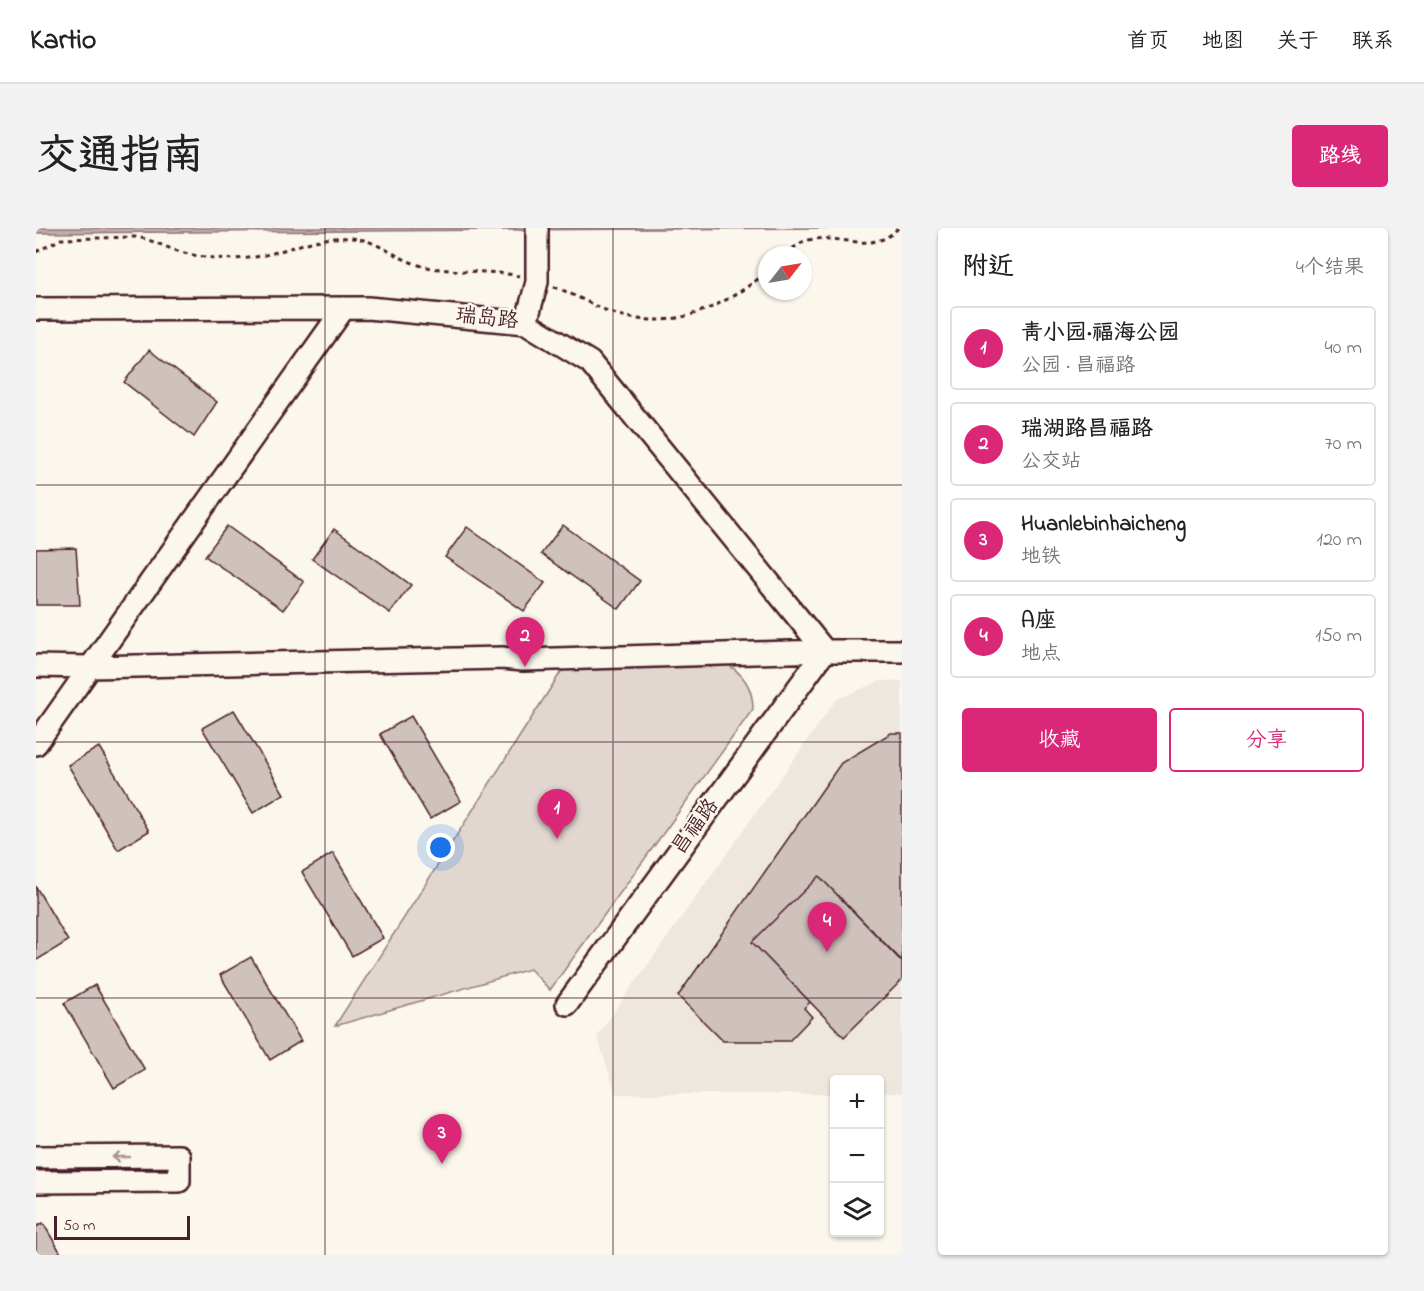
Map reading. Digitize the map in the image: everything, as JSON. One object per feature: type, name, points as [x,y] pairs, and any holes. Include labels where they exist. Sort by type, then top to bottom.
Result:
[{"type":"street","points":[[526,322],[537,282],[537,230]]},
{"type":"street","points":[[36,744],[344,308]]},
{"type":"street","name":"瑞岛路","points":[[36,309],[368,308],[526,322],[590,362],[825,651]]},
{"type":"street","points":[[36,666],[90,667],[502,658],[523,660],[825,651],[902,651]]},
{"type":"street","name":"昌福路","points":[[567,1004],[825,651]]},
{"type":"street","points":[[36,1157],[179,1156],[179,1181],[36,1182]]},
{"type":"path","points":[[799,246],[806,241],[839,239],[859,243],[876,242],[892,235],[898,228]]},
{"type":"path","points":[[36,252],[61,239],[136,237],[148,239],[177,251],[210,258],[246,258],[267,255],[307,241],[351,237],[367,240],[417,264],[448,271],[487,271],[518,275],[567,291],[613,312],[656,319],[684,318],[719,305],[758,278]]},
{"type":"shaded area","points":[[723,662],[736,670],[746,681],[753,701],[753,709],[550,990],[530,969],[335,1026],[564,667]]},
{"type":"shaded area","points":[[879,681],[902,681],[902,1093],[884,1093],[884,1075],[830,1075],[830,1094],[616,1094],[597,1036],[836,700]]},
{"type":"water","points":[[36,228],[828,228],[36,233]]},
{"type":"building","points":[[149,350],[217,402],[194,437],[124,382]]},
{"type":"building","points":[[563,525],[640,581],[619,609],[541,554]]},
{"type":"building","points":[[227,526],[304,582],[283,610],[205,556]]},
{"type":"building","points":[[467,527],[545,583],[524,611],[445,557]]},
{"type":"building","points":[[334,529],[411,585],[390,613],[312,559]]},
{"type":"building","points":[[76,548],[80,605],[36,605],[36,549]]},
{"type":"building","points":[[234,710],[284,794],[253,813],[202,728]]},
{"type":"building","points":[[411,716],[461,801],[430,819],[380,734]]},
{"type":"building","points":[[891,733],[902,733],[902,961],[819,876],[752,942],[810,1002],[804,1008],[812,1017],[789,1041],[723,1041],[678,996],[841,763]]},
{"type":"building","points":[[99,747],[149,831],[118,850],[68,765]]},
{"type":"building","points":[[333,853],[383,938],[352,956],[302,872]]},
{"type":"building","points":[[819,876],[902,962],[902,980],[844,1037],[752,942]]},
{"type":"building","points":[[36,887],[68,941],[37,960],[36,958]]},
{"type":"building","points":[[251,957],[301,1041],[270,1060],[220,975]]},
{"type":"building","points":[[95,985],[145,1070],[114,1088],[64,1003]]},
{"type":"building","points":[[43,1223],[62,1255],[36,1255],[36,1227]]},
{"type":"place","name":"瑞湖路昌福路","points":[[525,667]]},
{"type":"place","name":"青小园·福海公园","points":[[557,839]]},
{"type":"place","name":"A座","points":[[827,952]]},
{"type":"place","name":"Huanlebinhaicheng","points":[[442,1164]]}]
